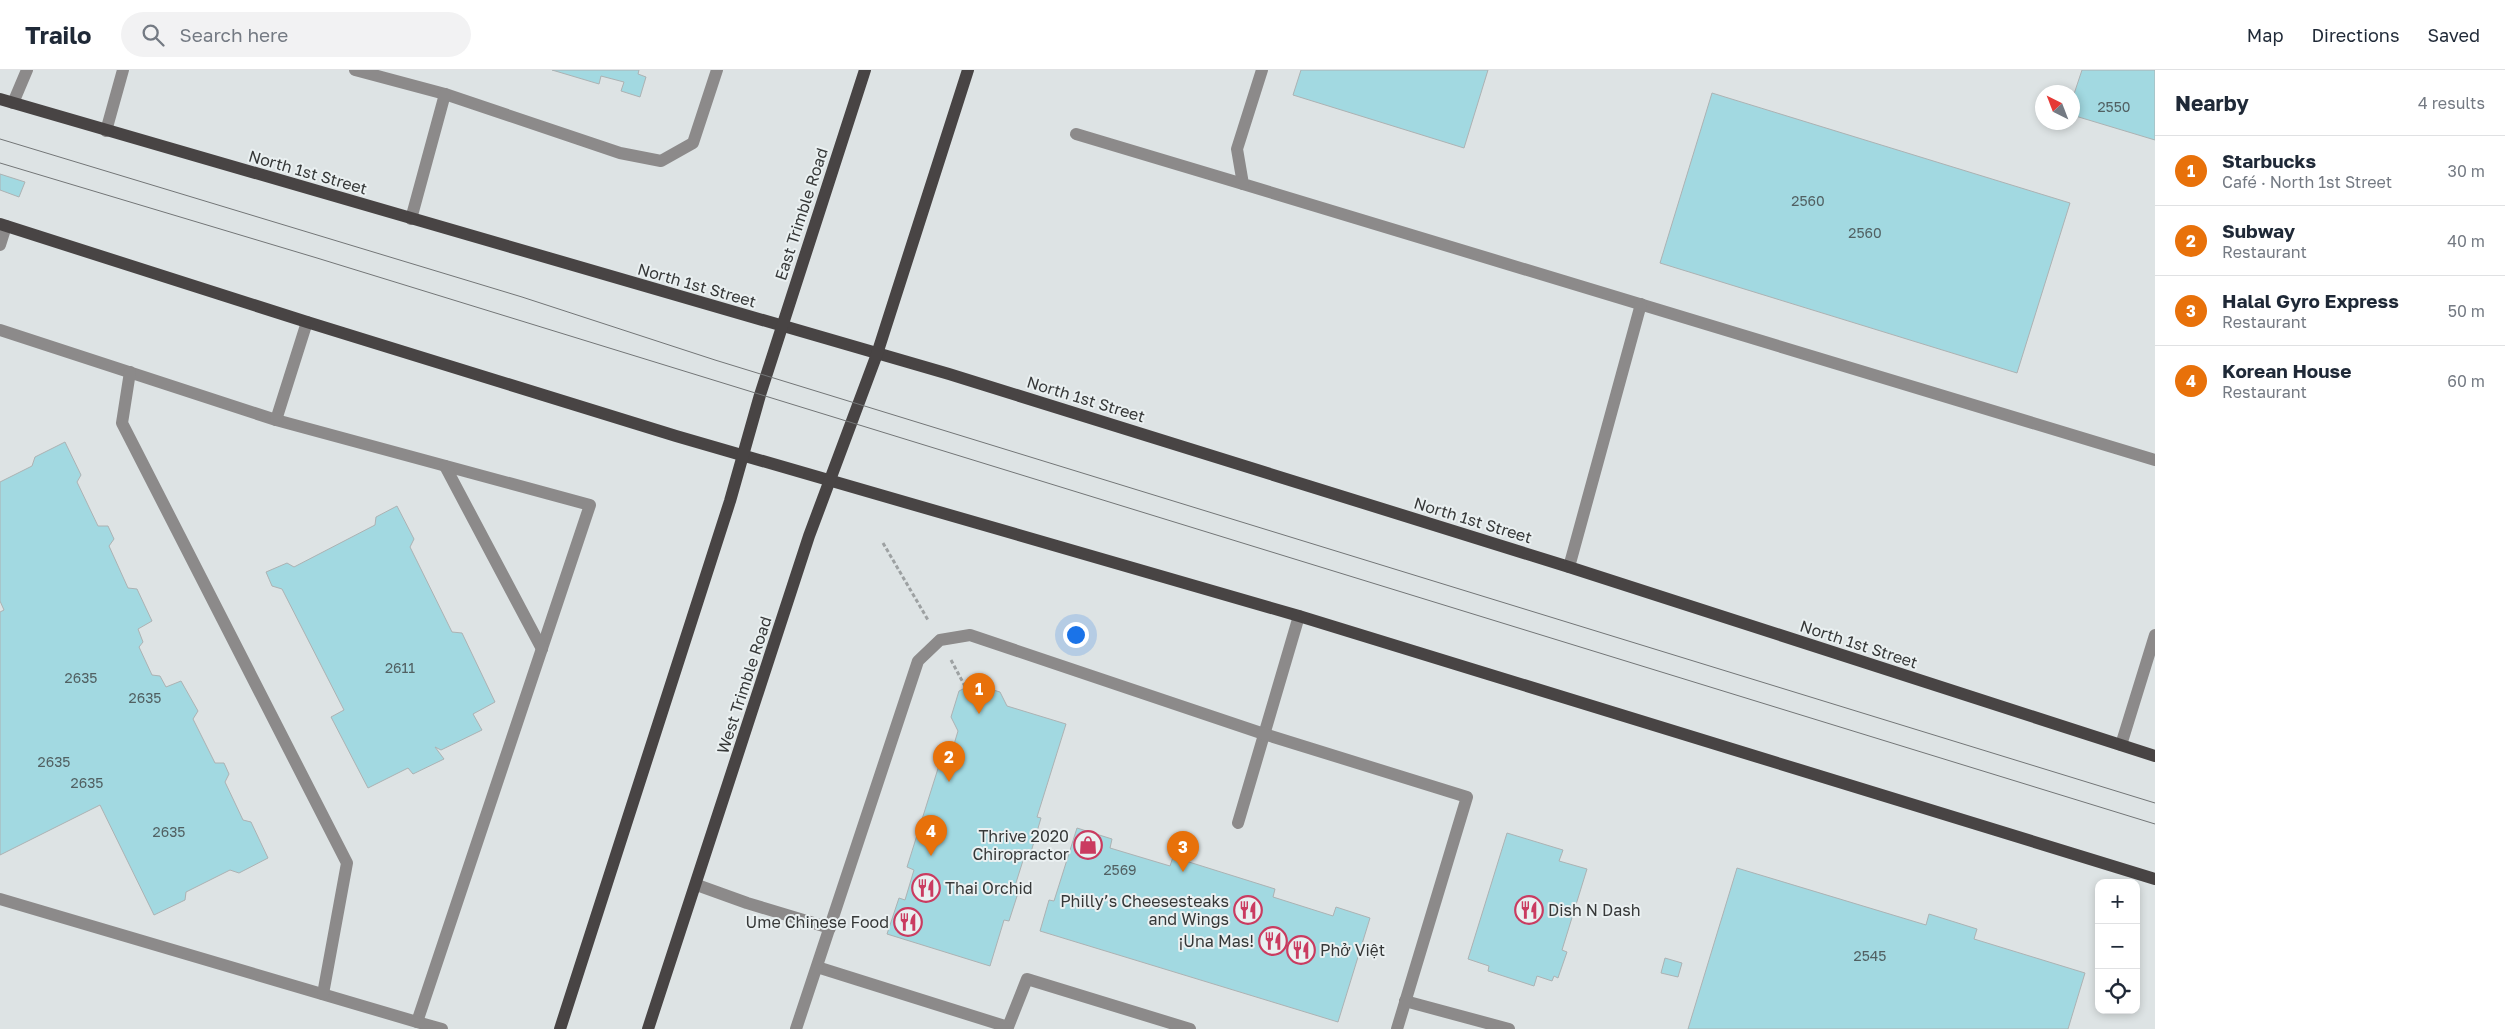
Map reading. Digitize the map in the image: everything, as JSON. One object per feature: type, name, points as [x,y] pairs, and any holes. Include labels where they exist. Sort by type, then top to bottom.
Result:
[{"type":"main road","name":"East Trimble Road","points":[[742,455],[865,70]]},
{"type":"main road","points":[[877,354],[968,70]]},
{"type":"main road","name":"North 1st Street","points":[[0,99],[949,374],[1569,567],[2155,756]]},
{"type":"main road","points":[[3,225],[307,322],[742,455],[1299,616],[2155,880]]},
{"type":"main road","name":"West Trimble Road","points":[[648,1029],[697,885],[809,536],[877,354]]},
{"type":"main road","points":[[560,1029],[730,501],[742,455]]},
{"type":"lane","points":[[13,103],[27,70]]},
{"type":"lane","points":[[106,131],[123,70]]},
{"type":"lane","points":[[355,70],[373,72],[445,94],[620,153],[661,161],[693,143],[717,70]]},
{"type":"lane","points":[[1243,184],[1237,149],[1262,70]]},
{"type":"lane","points":[[411,219],[445,94]]},
{"type":"lane","points":[[1076,134],[2155,460]]},
{"type":"lane","points":[[0,245],[3,225]]},
{"type":"lane","points":[[1569,567],[1641,304]]},
{"type":"lane","points":[[276,420],[307,322]]},
{"type":"lane","points":[[0,330],[276,420],[590,505],[417,1022]]},
{"type":"lane","points":[[130,372],[122,423],[347,863],[323,994]]},
{"type":"lane","points":[[445,466],[542,649]]},
{"type":"lane","points":[[1238,823],[1299,616]]},
{"type":"lane","points":[[796,1029],[918,661],[940,640],[970,635],[1264,734],[1467,797],[1396,1029]]},
{"type":"lane","points":[[2121,745],[2155,636]]},
{"type":"lane","points":[[697,885],[747,903],[830,928]]},
{"type":"lane","points":[[0,900],[442,1029]]},
{"type":"lane","points":[[817,967],[1008,1028],[1027,979],[1190,1029]]},
{"type":"lane","points":[[1405,1001],[1509,1029]]},
{"type":"path","points":[[883,543],[966,688]]},
{"type":"building","points":[[552,70],[639,70],[638,74],[646,77],[640,97],[621,91],[624,82],[601,76],[599,84]]},
{"type":"building","points":[[1301,70],[1488,70],[1464,148],[1293,95]]},
{"type":"building","points":[[2082,70],[2155,70],[2155,140],[2080,117],[2080,85],[2077,85]]},
{"type":"building","points":[[1712,93],[2070,203],[2017,373],[1660,263]]},
{"type":"building","points":[[0,174],[25,182],[19,197],[0,190]]},
{"type":"building","points":[[65,442],[81,475],[77,482],[98,526],[108,526],[114,539],[109,546],[128,588],[137,589],[152,621],[138,629],[143,642],[139,647],[152,675],[160,676],[166,687],[181,681],[198,711],[193,719],[215,763],[224,763],[229,774],[225,782],[243,820],[251,822],[268,858],[239,873],[230,870],[186,892],[185,900],[154,915],[100,805],[0,855],[0,612],[4,610],[0,601],[0,482],[32,466],[35,457]]},
{"type":"building","points":[[397,506],[414,539],[410,547],[452,632],[462,633],[495,702],[473,714],[482,730],[441,750],[435,747],[444,759],[413,774],[408,768],[368,788],[331,717],[344,710],[282,589],[272,586],[266,572],[287,563],[294,567],[375,525],[376,517]]},
{"type":"building","points":[[973,684],[1000,692],[1007,706],[1066,724],[1037,817],[1041,818],[1031,852],[1026,851],[1014,889],[1019,890],[1009,921],[1004,920],[990,966],[887,934],[899,898],[905,900],[914,870],[907,867],[941,759],[949,761],[958,731],[951,717],[959,691]]},
{"type":"building","points":[[1077,828],[1112,839],[1110,848],[1170,866],[1173,857],[1275,889],[1273,897],[1333,916],[1336,907],[1370,918],[1338,1022],[1040,931],[1049,900],[1054,901]]},
{"type":"building","name":"Dish N Dash","points":[[1507,833],[1563,850],[1559,861],[1587,869],[1562,950],[1567,952],[1558,978],[1554,976],[1552,981],[1537,976],[1534,986],[1488,971],[1489,966],[1468,959]]},
{"type":"building","points":[[1737,868],[1926,925],[1929,914],[1977,929],[1974,939],[2085,973],[2068,1029],[1688,1029]]},
{"type":"building","points":[[1665,958],[1682,963],[1678,977],[1661,973]]},
{"type":"tram line","points":[[0,139],[522,297],[715,360],[2155,803]]},
{"type":"tram line","points":[[0,163],[317,258],[2155,824]]},
{"type":"place","name":"Starbucks","points":[[979,714]]},
{"type":"place","name":"Subway","points":[[949,782]]},
{"type":"place","name":"Thrive 2020 Chiropractor","points":[[1088,845]]},
{"type":"place","name":"Korean House","points":[[931,856]]},
{"type":"place","name":"Halal Gyro Express","points":[[1183,872]]},
{"type":"place","name":"Thai Orchid","points":[[926,888]]},
{"type":"place","name":"Philly’s Cheesesteaks and Wings","points":[[1248,910]]},
{"type":"place","name":"Dish N Dash","points":[[1529,910]]},
{"type":"place","name":"Ume Chinese Food","points":[[908,922]]},
{"type":"place","name":"¡Una Mas!","points":[[1273,941]]},
{"type":"place","name":"Phở Việt","points":[[1301,950]]}]
